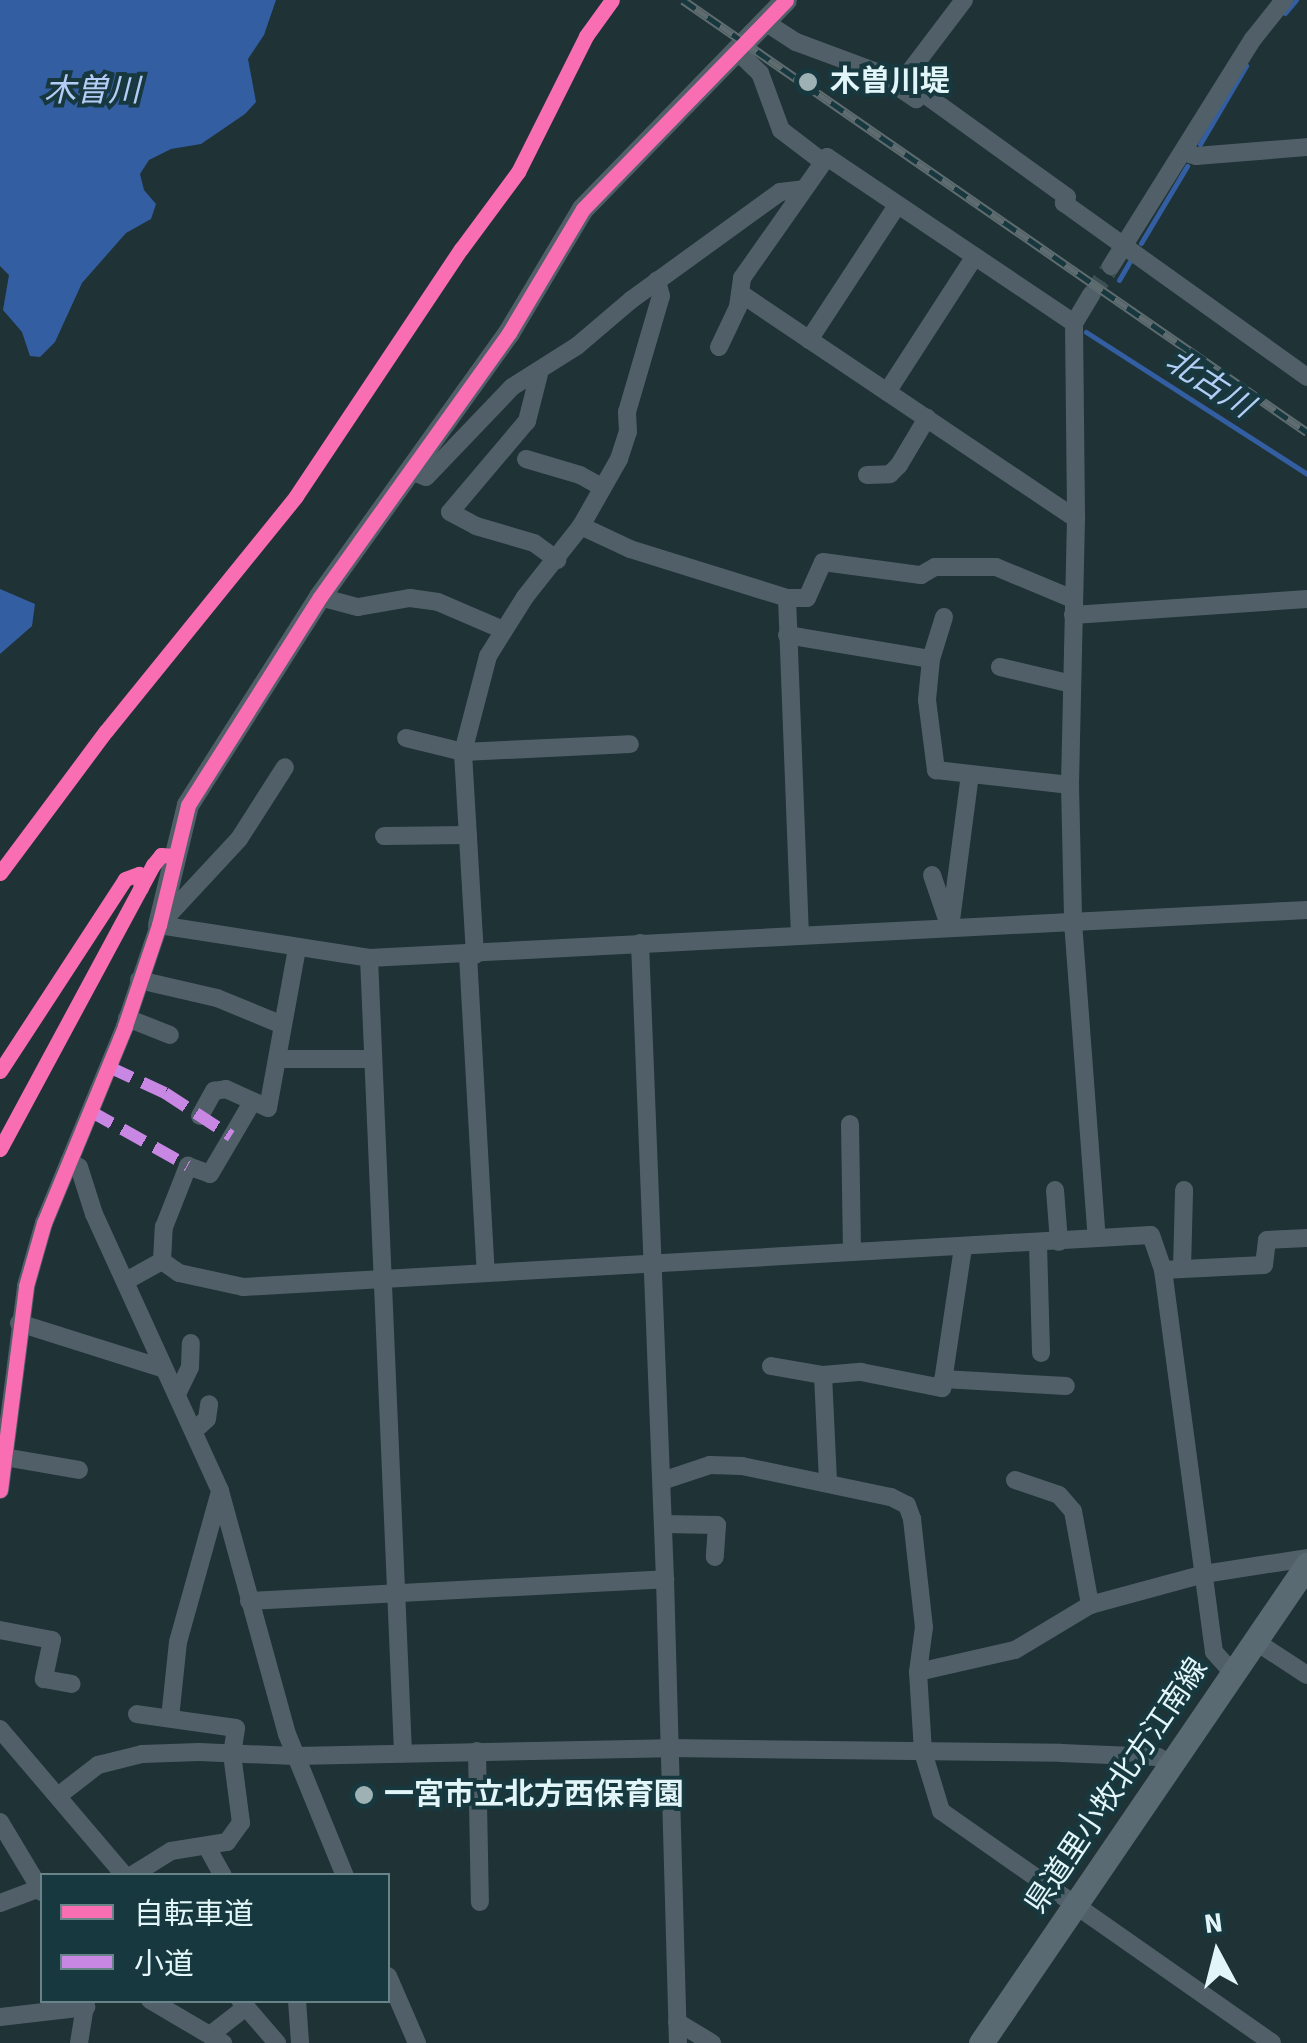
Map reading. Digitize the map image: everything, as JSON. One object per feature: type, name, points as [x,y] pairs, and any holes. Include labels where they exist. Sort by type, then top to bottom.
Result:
[{"type":"main road","name":"県道里小牧北方江南線","points":[[981,2043],[1307,1564]]},
{"type":"street","points":[[0,1490],[18,1323],[44,1223],[127,1018],[158,924],[188,806],[320,596],[510,333],[583,208],[786,0]]},
{"type":"street","points":[[898,86],[964,0]]},
{"type":"street","points":[[1111,266],[1274,0]]},
{"type":"street","points":[[1253,39],[1284,0]]},
{"type":"street","points":[[765,22],[796,42],[874,71],[916,99],[920,92],[1068,197],[1064,203],[1307,377]]},
{"type":"street","points":[[737,51],[760,73],[781,130],[823,162]]},
{"type":"street","points":[[1183,152],[1196,156],[1307,147]]},
{"type":"street","points":[[719,347],[740,294],[742,278],[827,157],[973,259],[1074,323]]},
{"type":"street","points":[[411,471],[426,477],[512,387],[538,374],[656,281],[780,192],[804,189]]},
{"type":"street","points":[[809,340],[896,207]]},
{"type":"street","points":[[887,392],[973,259]]},
{"type":"street","points":[[486,1272],[463,752],[488,656],[580,526],[619,459],[628,432],[627,412],[662,296],[656,281]]},
{"type":"street","points":[[740,294],[1076,519]]},
{"type":"street","points":[[1092,295],[1074,323],[1076,519],[1070,786],[1073,922],[1097,1238]]},
{"type":"street","points":[[538,374],[526,421],[450,512],[476,526],[534,543],[557,560]]},
{"type":"street","points":[[868,474],[890,474],[899,466],[926,418]]},
{"type":"street","points":[[526,459],[580,475],[602,486]]},
{"type":"street","points":[[580,526],[630,549],[788,598],[807,598],[823,562],[921,575],[935,567],[996,567],[1073,607],[1307,599]]},
{"type":"street","points":[[320,596],[358,607],[410,598],[438,602],[504,630]]},
{"type":"street","points":[[788,598],[786,635],[800,935]]},
{"type":"street","points":[[944,616],[932,659],[927,700],[936,770],[1070,786]]},
{"type":"street","points":[[786,635],[932,659]]},
{"type":"street","points":[[1000,667],[1072,684]]},
{"type":"street","points":[[406,738],[463,752],[630,744]]},
{"type":"street","points":[[158,924],[238,838],[286,766]]},
{"type":"street","points":[[950,928],[970,774]]},
{"type":"street","points":[[384,836],[468,835]]},
{"type":"street","points":[[932,875],[950,928]]},
{"type":"street","points":[[158,924],[368,958],[1307,910]]},
{"type":"street","points":[[640,943],[666,1579],[667,1748],[678,2043]]},
{"type":"street","points":[[200,1116],[214,1091],[226,1089],[251,1104],[268,1108],[280,1058],[280,1024],[297,948]]},
{"type":"street","points":[[368,958],[403,1753]]},
{"type":"street","points":[[139,980],[217,998],[280,1024]]},
{"type":"street","points":[[127,1018],[170,1035]]},
{"type":"street","points":[[280,1058],[373,1058]]},
{"type":"street","points":[[162,1261],[164,1227],[188,1166],[210,1174],[251,1104]]},
{"type":"street","points":[[850,1124],[852,1252]]},
{"type":"street","points":[[68,1162],[79,1168],[162,1368],[195,1430],[220,1492],[294,1756],[344,1873]]},
{"type":"street","points":[[1056,1190],[1059,1242]]},
{"type":"street","points":[[1184,1190],[1172,1269],[1214,1652],[1233,1673]]},
{"type":"street","points":[[162,1261],[179,1273],[243,1287],[1150,1235],[1172,1269]]},
{"type":"street","points":[[1172,1269],[1264,1265],[1267,1240],[1307,1238]]},
{"type":"street","points":[[1038,1244],[1041,1353]]},
{"type":"street","points":[[771,1366],[823,1374],[861,1372],[942,1388],[962,1246]]},
{"type":"street","points":[[126,1281],[162,1261]]},
{"type":"street","points":[[18,1323],[162,1368]]},
{"type":"street","points":[[176,1394],[190,1367],[192,1343]]},
{"type":"street","points":[[823,1374],[828,1482]]},
{"type":"street","points":[[943,1379],[1066,1386]]},
{"type":"street","points":[[195,1430],[206,1419],[209,1404]]},
{"type":"street","points":[[4,1457],[79,1470]]},
{"type":"street","points":[[662,1481],[710,1464],[828,1482],[907,1505],[924,1628],[918,1672],[923,1752],[941,1811],[1272,2043]]},
{"type":"street","points":[[1015,1480],[1059,1494],[1074,1511],[1090,1605]]},
{"type":"street","points":[[170,1718],[178,1642],[220,1492]]},
{"type":"street","points":[[663,1524],[717,1525],[715,1558]]},
{"type":"street","points":[[918,1672],[1015,1650],[1090,1605],[1204,1574],[1307,1564]]},
{"type":"street","points":[[249,1600],[666,1579]]},
{"type":"street","points":[[0,1630],[52,1640],[44,1679],[72,1684]]},
{"type":"street","points":[[1255,1641],[1307,1675]]},
{"type":"street","points":[[121,1873],[171,1851],[227,1842],[241,1823],[232,1754],[236,1728],[137,1714]]},
{"type":"street","points":[[0,1730],[118,1873]]},
{"type":"street","points":[[58,1796],[98,1766],[142,1754],[294,1756],[667,1748],[1158,1757],[1170,1764]]},
{"type":"street","points":[[477,1751],[480,1902]]},
{"type":"street","points":[[0,1822],[40,1888]]},
{"type":"street","points":[[207,1846],[221,1873]]},
{"type":"street","points":[[0,1903],[40,1890]]},
{"type":"street","points":[[390,1981],[417,2043]]},
{"type":"street","points":[[155,2003],[216,2039],[243,2004],[277,2043]]},
{"type":"street","points":[[298,2003],[300,2043]]},
{"type":"street","points":[[0,2017],[86,2004],[80,2043]]},
{"type":"street","points":[[677,2022],[712,2043]]},
{"type":"water","name":"木曽川","points":[[0,0],[276,0],[264,35],[248,59],[256,102],[201,144],[171,149],[149,160],[140,174],[144,190],[156,204],[151,219],[126,233],[82,283],[55,342],[40,357],[30,356],[22,332],[3,310],[9,275],[0,266]]},
{"type":"water","points":[[0,589],[35,604],[32,626],[0,654]]},
{"type":"waterway","points":[[1285,13],[1296,0]]},
{"type":"waterway","points":[[1200,144],[1246,66]]},
{"type":"waterway","points":[[1141,243],[1187,166]]},
{"type":"waterway","points":[[1119,280],[1130,261]]},
{"type":"waterway","name":"北古川","points":[[1086,332],[1307,474]]},
{"type":"tunnel","points":[[1091,295],[1111,266]]},
{"type":"railway","points":[[683,0],[1307,432]]},
{"type":"marked path","points":[[109,1067],[165,1093],[231,1136]]},
{"type":"marked path","points":[[90,1111],[188,1166]]},
{"type":"cycle path","points":[[0,873],[106,731],[296,496],[461,249],[518,172],[586,36],[612,0]]},
{"type":"cycle path","points":[[0,1490],[26,1286],[44,1223],[125,1026],[159,925],[188,805],[320,597],[509,333],[583,209],[786,0]]},
{"type":"cycle path","points":[[0,1149],[153,865],[161,855],[174,856]]},
{"type":"cycle path","points":[[0,1071],[125,879],[139,874],[141,888]]},
{"type":"place","name":"木曽川堤","points":[[808,82]]},
{"type":"place","name":"一宮市立北方西保育園","points":[[364,1795]]}]
